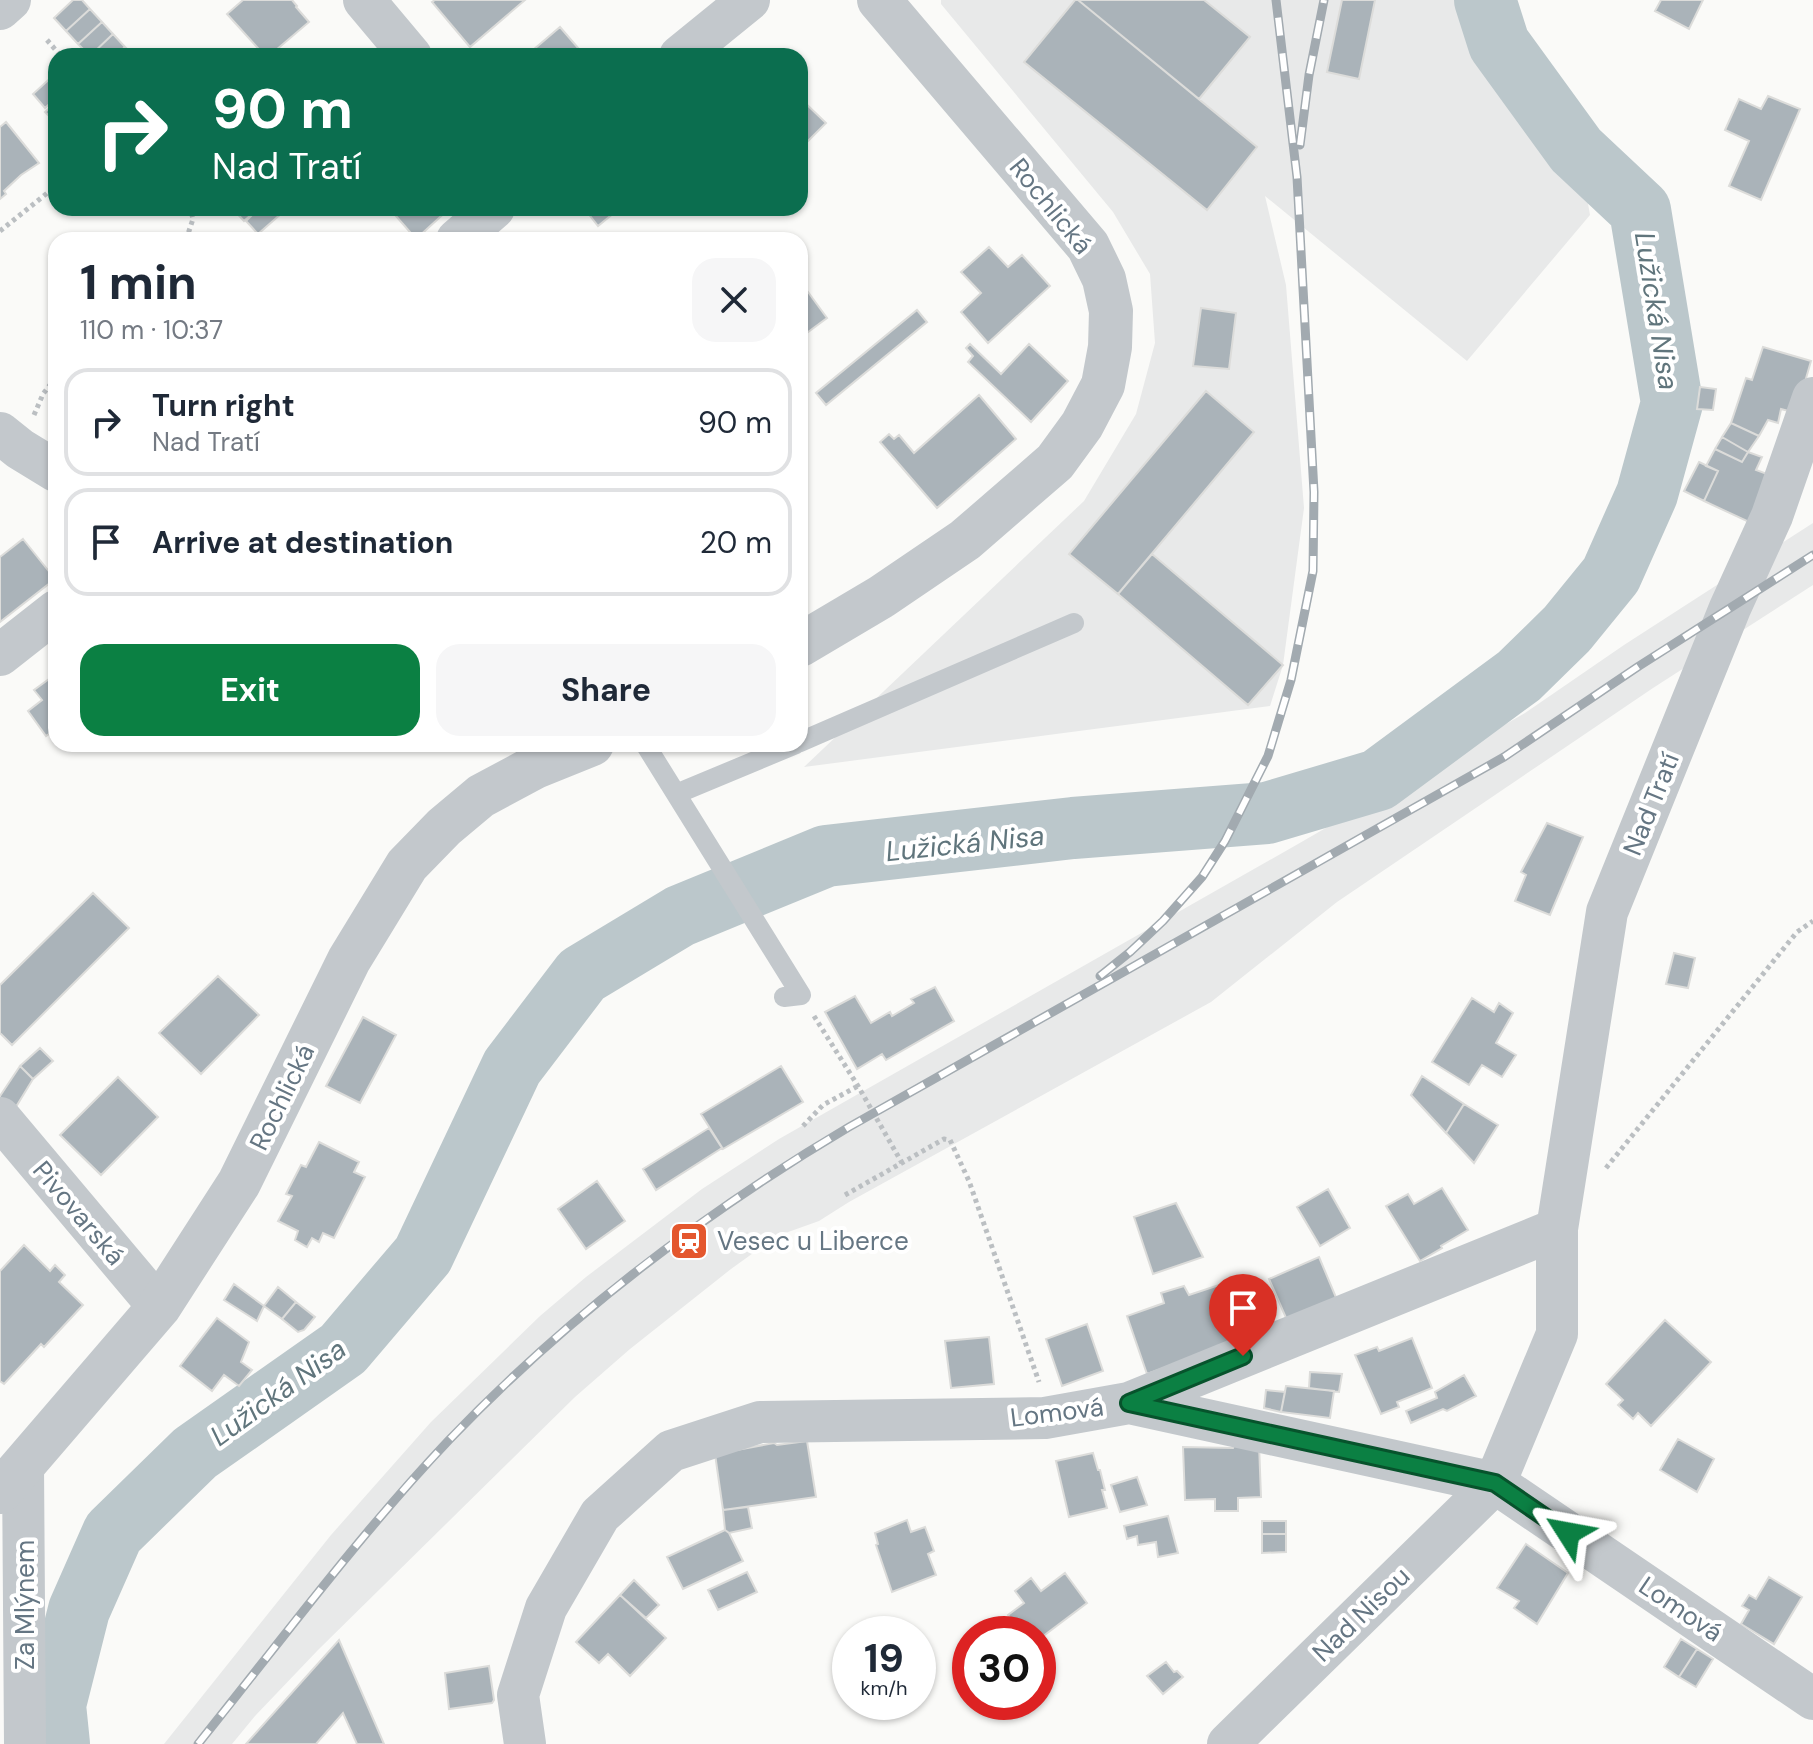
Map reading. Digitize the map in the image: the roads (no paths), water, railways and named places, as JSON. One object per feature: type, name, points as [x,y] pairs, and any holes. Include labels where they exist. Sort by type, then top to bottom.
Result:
[{"type":"street","points":[[0,9],[10,0]]},
{"type":"street","points":[[364,0],[404,48]]},
{"type":"street","points":[[690,48],[749,0]]},
{"type":"street","name":"Rochlická","points":[[808,640],[881,597],[965,540],[1055,462],[1082,425],[1103,385],[1110,347],[1111,311],[1104,279],[1088,246],[879,0]]},
{"type":"street","points":[[466,232],[485,216]]},
{"type":"street","name":"Nad Tratí","points":[[1495,1483],[1557,1334],[1557,1229],[1607,912],[1730,608],[1772,516],[1813,398]]},
{"type":"street","points":[[0,433],[48,466]]},
{"type":"street","points":[[0,655],[48,617]]},
{"type":"street","name":"Rochlická","points":[[12,1479],[159,1307],[239,1183],[349,960],[407,865],[444,827],[481,796],[535,767],[572,752]]},
{"type":"street","name":"Pivovarská","points":[[0,1118],[159,1307]]},
{"type":"street","points":[[1129,1403],[1557,1229]]},
{"type":"street","name":"Lomová","points":[[525,1744],[518,1695],[546,1608],[600,1515],[671,1451],[760,1422],[1045,1418],[1129,1403],[1495,1483],[1813,1699]]},
{"type":"street","name":"Za Mlýnem","points":[[12,1479],[25,1744]]},
{"type":"street","name":"Nad Nisou","points":[[1228,1744],[1495,1483]]},
{"type":"lane","points":[[808,739],[1074,623]]},
{"type":"lane","points":[[650,752],[752,917],[793,996]]},
{"type":"lane","points":[[676,794],[776,752]]},
{"type":"waterway","name":"Lužická Nisa","points":[[59,1744],[55,1705],[79,1610],[113,1533],[195,1453],[343,1349],[423,1255],[512,1067],[582,975],[680,916],[826,856],[1073,828],[1267,813],[1378,780],[1519,676],[1567,629],[1611,575],[1647,494],[1672,403],[1640,210],[1576,150],[1499,44],[1485,0]]},
{"type":"railway","points":[[1100,976],[1163,921],[1202,877],[1225,841],[1268,756],[1291,680],[1313,571],[1314,492],[1297,177],[1276,0]]},
{"type":"railway","points":[[1300,145],[1309,75],[1324,0]]},
{"type":"railway","points":[[198,1744],[352,1551],[449,1440],[589,1309],[689,1232],[794,1160],[849,1127],[1504,757],[1813,555]]},
{"type":"place","name":"Vesec u Liberce","points":[[689,1241]]}]
